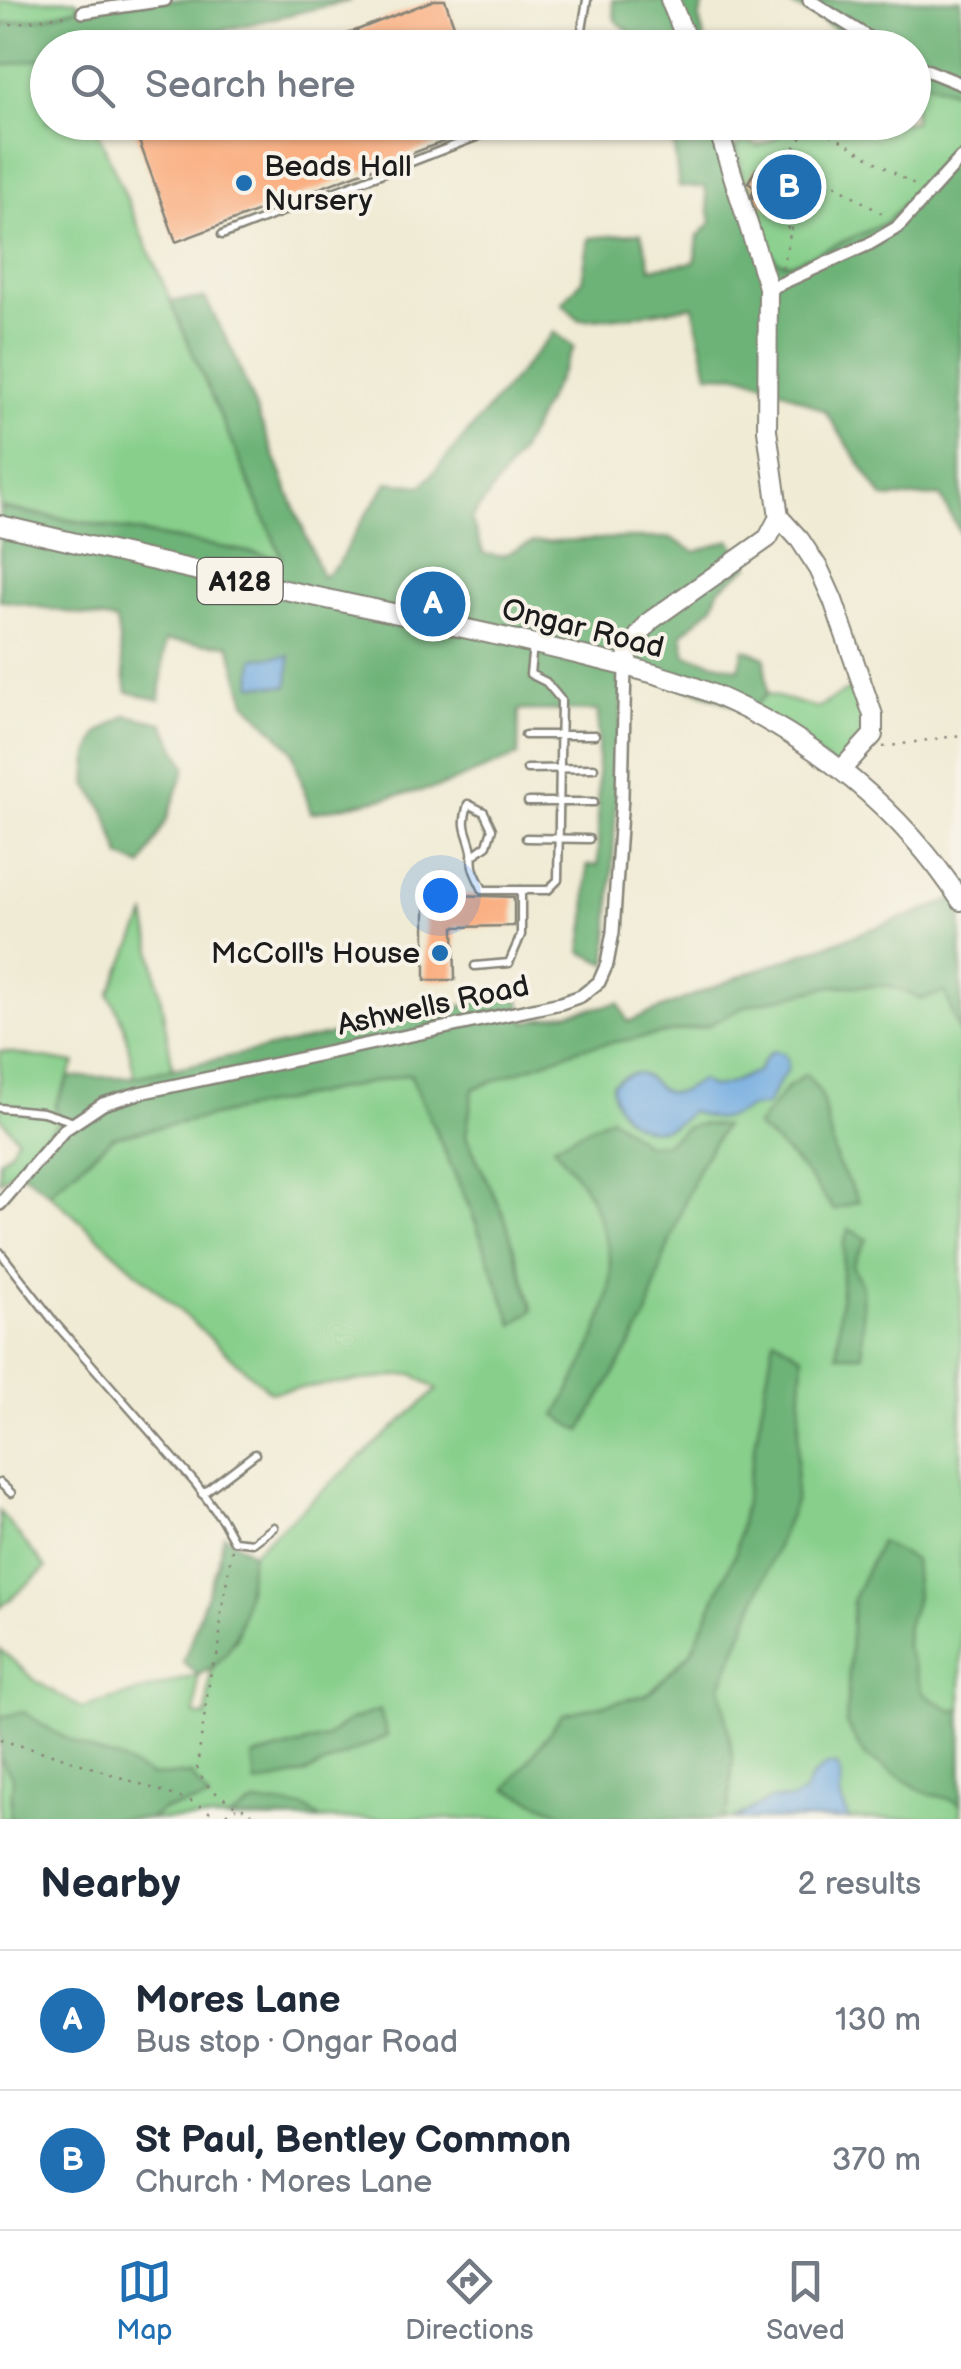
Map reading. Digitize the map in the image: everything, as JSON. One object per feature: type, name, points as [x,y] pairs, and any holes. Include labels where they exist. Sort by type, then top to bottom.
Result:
[{"type":"main road","points":[[670,0],[682,30]]},
{"type":"main road","points":[[722,140],[773,286],[767,430],[779,517],[819,568],[834,600],[873,715],[873,735],[840,770]]},
{"type":"main road","points":[[624,666],[630,647],[650,621],[768,538],[779,517]]},
{"type":"main road","name":"Ongar Road","points":[[0,525],[533,644],[672,678],[713,694],[765,718],[862,787],[936,864],[961,901]]},
{"type":"main road","points":[[768,538],[797,537]]},
{"type":"street","points":[[83,12],[166,0]]},
{"type":"street","points":[[809,0],[856,30]]},
{"type":"street","points":[[931,72],[961,84]]},
{"type":"street","points":[[773,286],[869,244],[900,225],[961,158]]},
{"type":"street","name":"Ashwells Road","points":[[0,1204],[64,1130],[102,1104],[139,1092],[561,1003],[581,996],[599,982],[613,932],[622,798],[624,666]]},
{"type":"lane","points":[[582,30],[586,0]]},
{"type":"lane","points":[[222,235],[468,140]]},
{"type":"lane","points":[[472,856],[482,851],[492,829],[484,812],[468,804],[464,831],[472,848],[472,856],[474,867],[483,890],[548,890],[558,880],[561,700],[546,682],[530,674],[533,644]]},
{"type":"lane","points":[[525,735],[596,735]]},
{"type":"lane","points":[[527,769],[594,768]]},
{"type":"lane","points":[[528,802],[594,802]]},
{"type":"lane","points":[[526,838],[589,839]]},
{"type":"lane","points":[[474,966],[509,963],[522,934],[521,890]]},
{"type":"lane","points":[[0,1108],[43,1112],[75,1123]]},
{"type":"lane","points":[[0,1252],[36,1301],[202,1494],[234,1541],[253,1543],[274,1528]]},
{"type":"lane","points":[[202,1494],[255,1454]]},
{"type":"lane","points":[[0,1483],[12,1493]]},
{"type":"path","points":[[0,26],[83,12]]},
{"type":"path","points":[[801,140],[797,152],[820,166],[824,178],[900,225]]},
{"type":"path","points":[[841,140],[928,194]]},
{"type":"path","points":[[773,286],[792,230],[824,178]]},
{"type":"path","points":[[759,207],[792,230]]},
{"type":"path","points":[[873,735],[882,748],[961,735]]},
{"type":"path","points":[[234,1541],[198,1767],[204,1782],[258,1819]]},
{"type":"path","points":[[0,1740],[196,1803],[218,1818],[237,1807]]},
{"type":"green space","points":[[0,0],[76,0],[81,8],[63,30],[30,30],[30,140],[101,140],[282,558],[0,507]]},
{"type":"green space","points":[[103,0],[352,0],[225,30],[30,30],[30,61],[0,66],[0,24],[46,17]]},
{"type":"green space","points":[[612,0],[705,0],[699,18],[702,30],[628,30],[615,20]]},
{"type":"green space","points":[[781,0],[961,0],[961,94],[931,84],[931,30],[835,30]]},
{"type":"green space","points":[[931,84],[961,94],[961,146],[886,223],[791,264],[778,261],[771,254],[745,187],[737,147],[743,140],[758,146],[773,140],[931,140]]},
{"type":"green space","points":[[673,140],[721,140],[737,147],[745,187],[771,254],[778,261],[791,264],[886,223],[961,146],[961,535],[940,496],[883,498],[825,411],[742,375],[708,374],[693,306],[579,320],[562,303],[582,280],[589,238],[641,233],[651,268],[695,262],[698,236],[711,223],[705,187],[679,187]]},
{"type":"green space","points":[[205,298],[234,354],[322,577],[337,565],[388,482],[422,486],[554,332],[574,347],[519,454],[471,519],[484,554],[501,556],[533,542],[625,538],[671,538],[695,552],[730,540],[749,566],[719,589],[713,606],[682,634],[686,655],[739,669],[744,649],[765,657],[767,694],[748,711],[646,671],[623,685],[607,964],[581,952],[587,866],[598,865],[598,711],[519,710],[518,756],[440,787],[311,813],[292,750],[246,702],[229,645],[165,641],[160,700],[127,692],[116,621],[0,600],[0,508],[282,558],[170,301]]},
{"type":"green space","points":[[862,682],[874,725],[841,770],[748,711],[767,694],[817,708]]},
{"type":"green space","points":[[126,715],[163,723],[186,767],[167,819],[142,866],[121,857],[105,811],[87,784],[89,754],[98,734]]},
{"type":"green space","points":[[959,898],[961,1819],[0,1819],[0,1649],[36,1681],[81,1708],[198,1675],[195,1715],[206,1717],[211,1670],[237,1638],[252,1553],[437,1390],[413,1374],[270,1392],[49,1193],[113,1137],[410,1074],[473,1216],[511,1318],[424,1071],[628,1022],[746,974]]},
{"type":"green space","points":[[959,898],[961,1038],[945,992],[922,999],[890,986],[832,986],[746,1006],[707,1026],[581,1048],[473,1089],[466,1136],[505,1218],[533,1310],[513,1325],[473,1215],[410,1074],[113,1137],[49,1193],[16,1168],[60,1120],[55,1106],[69,1077],[135,1077],[518,994],[525,1022],[619,1003],[628,1022],[746,974]]},
{"type":"green space","points":[[146,915],[173,1069],[135,1077],[124,1026],[109,994]]},
{"type":"green space","points":[[0,1051],[75,1063],[55,1106],[60,1120],[0,1181],[0,1160],[17,1138],[0,1117]]},
{"type":"green space","points":[[806,1074],[821,1094],[837,1162],[859,1201],[834,1210],[798,1166],[756,1127],[787,1088]]},
{"type":"green space","points":[[611,1117],[645,1144],[666,1143],[687,1127],[724,1126],[701,1163],[684,1203],[646,1319],[581,1431],[556,1416],[599,1328],[611,1265],[592,1202],[553,1146]]},
{"type":"green space","points":[[849,1229],[867,1239],[852,1265],[862,1286],[863,1355],[837,1355],[844,1242]]},
{"type":"green space","points":[[774,1338],[803,1356],[795,1502],[721,1686],[733,1758],[729,1807],[723,1819],[574,1819],[507,1789],[563,1714],[647,1695],[691,1652],[736,1551]]},
{"type":"green space","points":[[0,1512],[46,1568],[0,1608]]},
{"type":"green space","points":[[224,1535],[252,1553],[244,1605],[225,1654],[198,1675],[183,1662]]},
{"type":"green space","points":[[880,1542],[914,1560],[917,1596],[907,1626],[906,1646],[923,1693],[953,1711],[961,1709],[961,1806],[924,1792],[864,1755],[846,1724],[853,1599]]},
{"type":"green space","points":[[380,1710],[387,1736],[304,1774],[256,1785],[253,1757],[325,1738],[350,1720]]},
{"type":"green space","points":[[24,1712],[54,1732],[151,1776],[191,1774],[209,1800],[163,1810],[149,1819],[10,1819],[13,1778],[0,1758],[0,1721],[3,1716]]},
{"type":"green space","points":[[255,1803],[304,1807],[322,1819],[228,1819]]},
{"type":"water","points":[[290,656],[288,686],[252,685],[254,658]]},
{"type":"water","points":[[773,1051],[783,1053],[788,1061],[787,1071],[768,1102],[727,1118],[690,1111],[667,1128],[641,1127],[621,1111],[615,1099],[612,1084],[625,1076],[643,1075],[668,1092],[681,1091],[700,1080],[711,1087],[719,1086],[757,1072]]},
{"type":"water","points":[[827,1765],[838,1766],[840,1796],[849,1819],[733,1819],[772,1799],[792,1800]]},
{"type":"building","points":[[434,0],[445,0],[456,30],[357,30]]},
{"type":"building","name":"Beads Hall Nursery","points":[[139,140],[448,140],[176,242]]},
{"type":"building","points":[[794,153],[816,165],[784,217],[753,198],[755,188],[748,182],[756,169],[777,182]]},
{"type":"building","name":"McColl's House","points":[[433,874],[445,874],[445,888],[457,888],[457,895],[514,897],[514,926],[454,927],[455,980],[425,980],[425,890],[434,890]]},
{"type":"place","name":"Beads Hall Nursery","points":[[244,183]]},
{"type":"place","name":"St Paul, Bentley Common","points":[[789,187]]},
{"type":"place","name":"Mores Lane","points":[[433,604]]},
{"type":"place","name":"McColl's House","points":[[440,953]]}]
